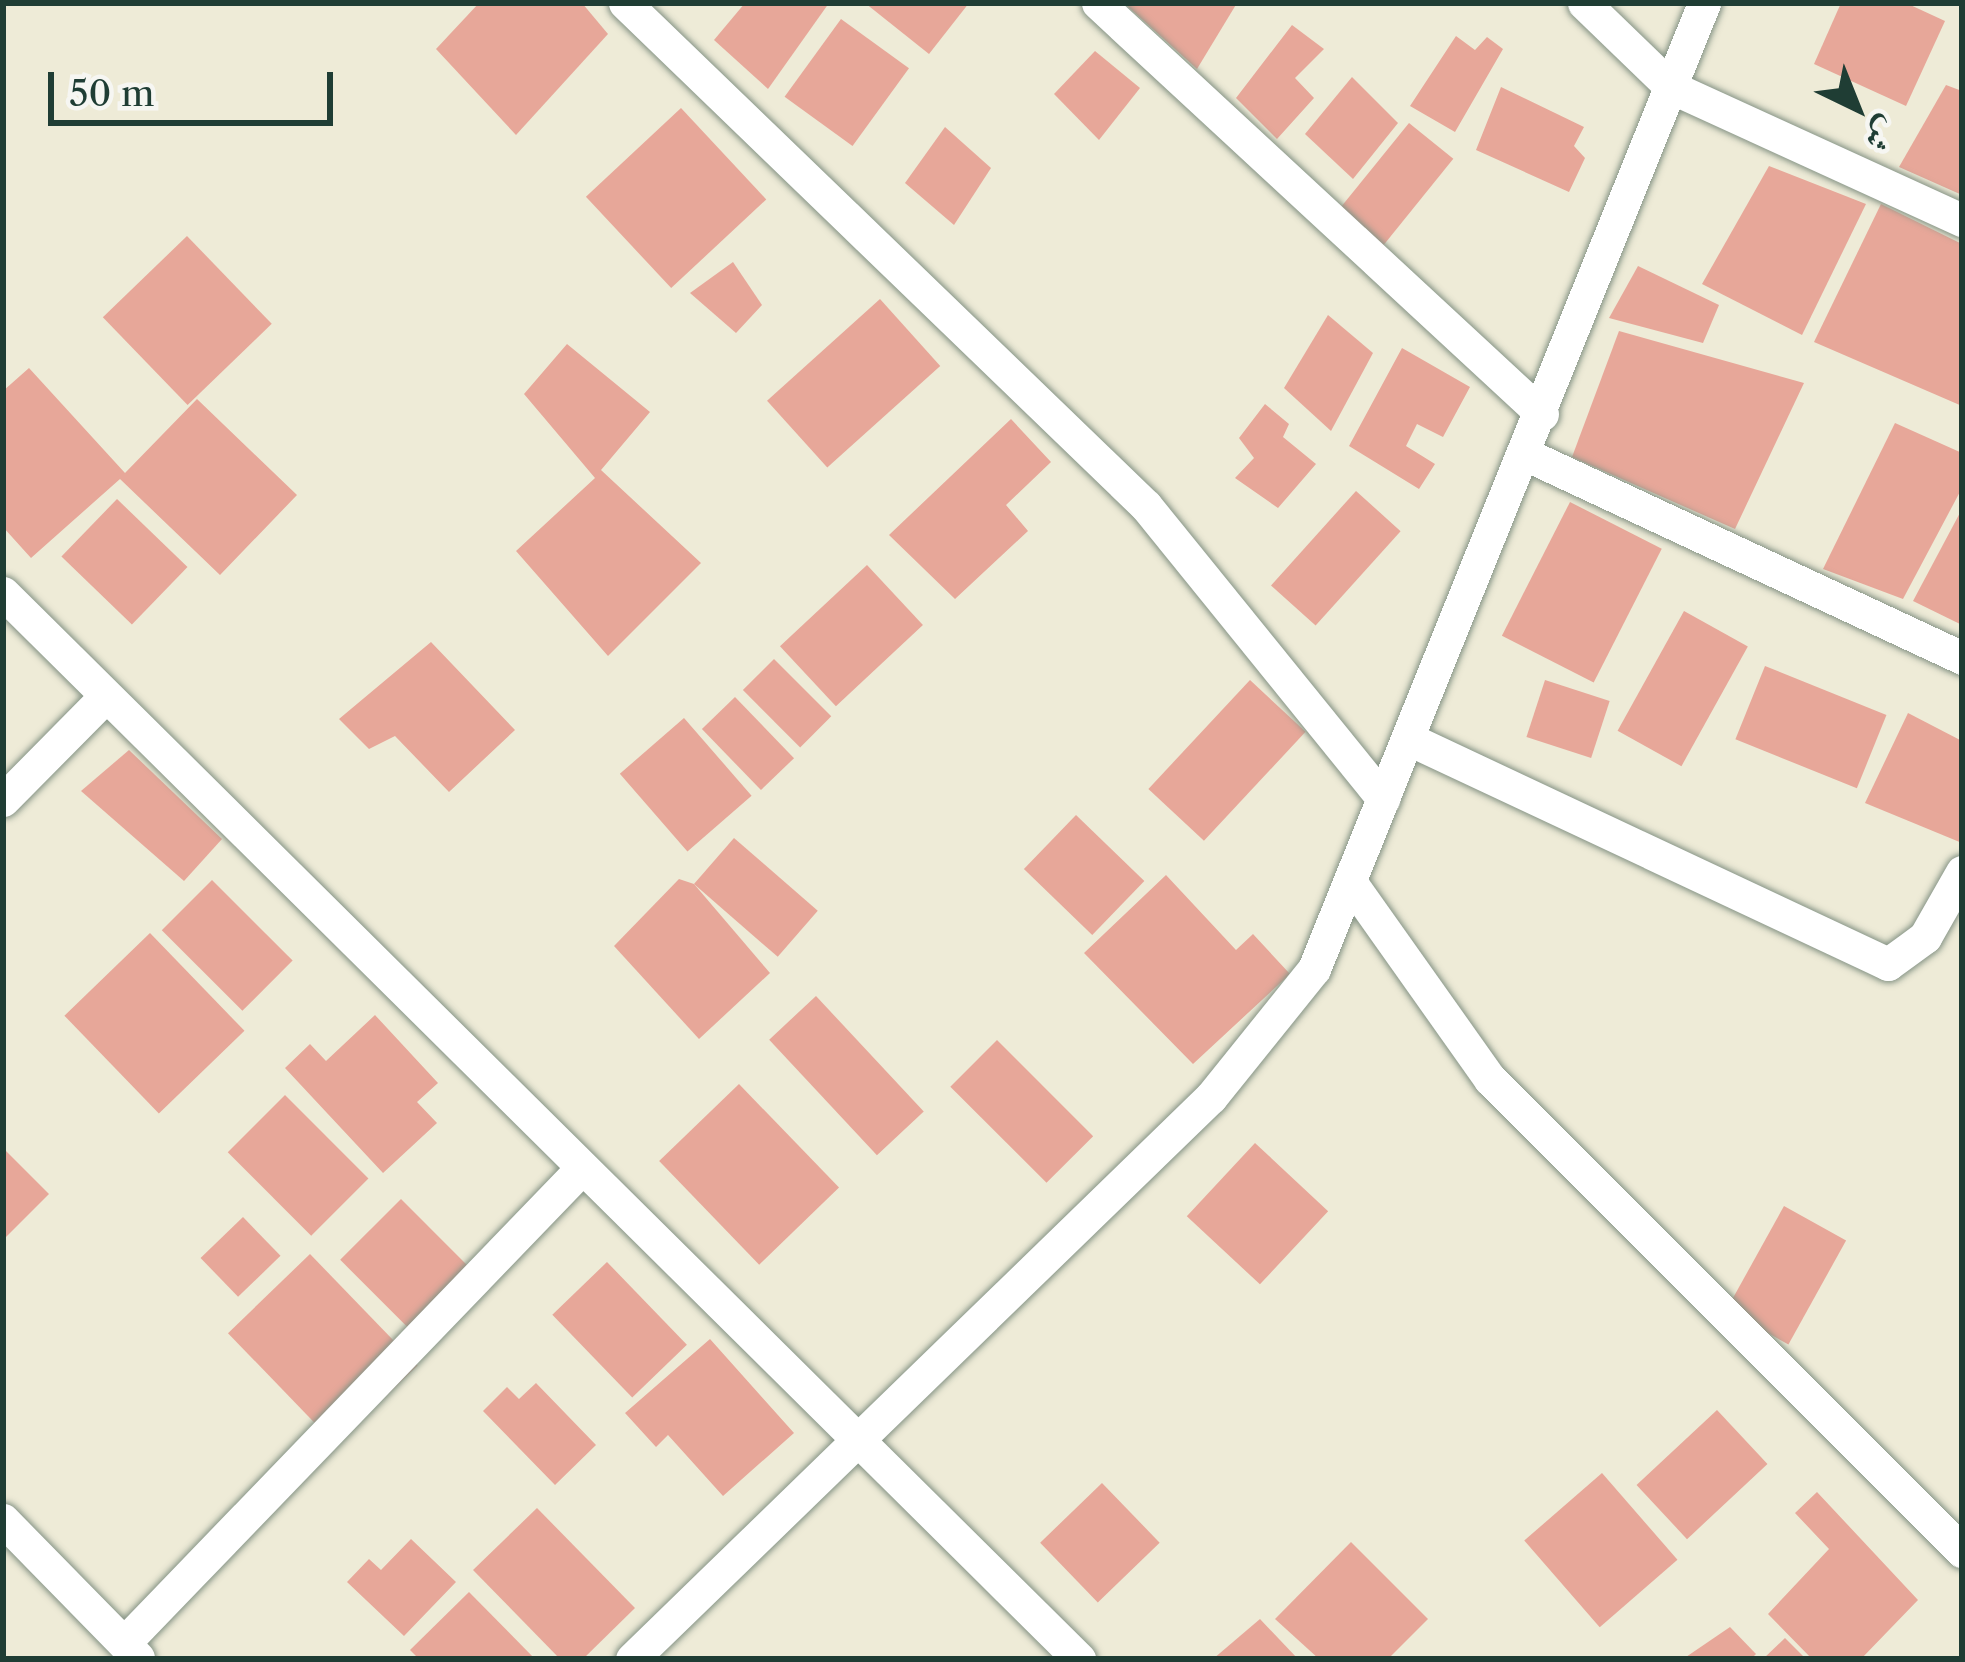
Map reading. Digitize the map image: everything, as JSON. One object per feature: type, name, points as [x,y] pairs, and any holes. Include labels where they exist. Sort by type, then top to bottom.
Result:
[{"type":"street","points":[[625,3],[1146,506],[1383,799]]},
{"type":"street","points":[[1098,3],[1542,414]]},
{"type":"street","points":[[1585,3],[1671,87],[1962,220]]},
{"type":"street","points":[[632,1659],[854,1437],[1211,1097],[1314,968],[1412,740],[1705,3]]},
{"type":"street","points":[[1527,455],[1962,658]]},
{"type":"street","points":[[3,593],[1078,1659]]},
{"type":"street","points":[[3,800],[106,696]]},
{"type":"street","points":[[1412,740],[1888,964],[1924,938],[1962,872]]},
{"type":"street","points":[[1351,883],[1490,1079],[1961,1548]]},
{"type":"street","points":[[3,1520],[132,1651],[582,1168]]},
{"type":"building","points":[[479,3],[582,3],[608,34],[516,135],[436,49]]},
{"type":"building","points":[[745,3],[829,3],[768,89],[714,40]]},
{"type":"building","points":[[865,3],[969,3],[929,54]]},
{"type":"building","points":[[1124,3],[1237,3],[1197,69]]},
{"type":"building","points":[[1841,3],[1906,3],[1945,21],[1906,106],[1814,64]]},
{"type":"building","points":[[841,19],[909,68],[853,146],[785,97]]},
{"type":"building","points":[[1292,25],[1324,49],[1295,78],[1314,98],[1277,139],[1236,98]]},
{"type":"building","points":[[1456,36],[1475,50],[1487,37],[1503,49],[1455,132],[1410,106]]},
{"type":"building","points":[[1095,51],[1140,88],[1099,140],[1054,94]]},
{"type":"building","points":[[1352,77],[1398,123],[1353,179],[1305,134]]},
{"type":"building","points":[[1946,85],[1962,91],[1962,195],[1899,167]]},
{"type":"building","points":[[1501,87],[1584,127],[1574,146],[1585,158],[1569,192],[1476,150]]},
{"type":"building","points":[[681,108],[766,199],[671,288],[586,197]]},
{"type":"building","points":[[1409,123],[1453,159],[1383,245],[1339,209]]},
{"type":"building","points":[[945,127],[991,168],[954,225],[905,183]]},
{"type":"building","points":[[1769,166],[1866,204],[1802,335],[1702,284]]},
{"type":"building","points":[[1881,204],[1962,244],[1962,406],[1814,342]]},
{"type":"building","points":[[187,236],[272,324],[188,405],[103,317]]},
{"type":"building","points":[[733,262],[762,305],[736,333],[690,293]]},
{"type":"building","points":[[1638,266],[1719,305],[1703,343],[1609,318]]},
{"type":"building","points":[[880,299],[940,366],[827,468],[767,401]]},
{"type":"building","points":[[1328,315],[1373,353],[1331,431],[1284,388]]},
{"type":"building","points":[[1619,331],[1804,383],[1735,529],[1572,457]]},
{"type":"building","points":[[567,344],[650,412],[601,470],[701,563],[608,656],[516,551],[595,478],[524,394]]},
{"type":"building","points":[[1402,348],[1470,387],[1443,437],[1417,424],[1406,446],[1435,464],[1419,489],[1349,446]]},
{"type":"building","points":[[29,368],[125,473],[197,399],[297,495],[220,575],[120,479],[31,558],[3,527],[3,391]]},
{"type":"building","points":[[1265,404],[1289,424],[1283,437],[1316,464],[1278,508],[1235,478],[1254,458],[1239,438]]},
{"type":"building","points":[[1011,419],[1051,462],[1006,505],[1028,531],[955,599],[889,535]]},
{"type":"building","points":[[1895,423],[1962,453],[1962,488],[1903,599],[1823,569]]},
{"type":"building","points":[[1356,491],[1401,531],[1316,626],[1271,585]]},
{"type":"building","points":[[117,499],[187,567],[132,625],[61,557]]},
{"type":"building","points":[[1570,502],[1662,549],[1594,682],[1502,636]]},
{"type":"building","points":[[1962,509],[1962,625],[1913,601]]},
{"type":"building","points":[[867,565],[923,625],[836,706],[780,646]]},
{"type":"building","points":[[1684,611],[1748,646],[1681,766],[1618,731]]},
{"type":"building","points":[[431,642],[515,730],[449,792],[395,736],[369,749],[339,719]]},
{"type":"building","points":[[774,659],[831,716],[800,747],[743,690]]},
{"type":"building","points":[[1765,666],[1886,715],[1857,788],[1735,739]]},
{"type":"building","points":[[1250,680],[1306,732],[1204,841],[1148,789]]},
{"type":"building","points":[[1545,680],[1610,701],[1591,758],[1526,737]]},
{"type":"building","points":[[735,697],[794,758],[761,790],[702,729]]},
{"type":"building","points":[[1908,713],[1962,741],[1962,843],[1865,803]]},
{"type":"building","points":[[684,718],[752,796],[687,852],[620,774]]},
{"type":"building","points":[[129,750],[222,839],[184,881],[81,791]]},
{"type":"building","points":[[1076,815],[1144,881],[1092,935],[1024,869]]},
{"type":"building","points":[[734,838],[818,911],[778,957],[694,884]]},
{"type":"building","points":[[1166,875],[1236,950],[1253,934],[1290,974],[1193,1064],[1084,953]]},
{"type":"building","points":[[679,879],[694,884],[770,973],[699,1039],[614,946]]},
{"type":"building","points":[[212,880],[293,961],[242,1011],[162,930]]},
{"type":"building","points":[[150,933],[244,1031],[159,1113],[64,1016]]},
{"type":"building","points":[[816,996],[924,1112],[877,1155],[769,1040]]},
{"type":"building","points":[[375,1015],[438,1083],[417,1102],[437,1123],[383,1173],[285,1068],[310,1044],[326,1061]]},
{"type":"building","points":[[997,1040],[1093,1136],[1046,1183],[950,1087]]},
{"type":"building","points":[[739,1084],[839,1188],[759,1265],[659,1161]]},
{"type":"building","points":[[285,1095],[368,1178],[311,1236],[228,1152]]},
{"type":"building","points":[[1255,1143],[1328,1211],[1260,1284],[1187,1216]]},
{"type":"building","points":[[3,1148],[49,1194],[3,1240]]},
{"type":"building","points":[[401,1199],[468,1266],[407,1327],[340,1260]]},
{"type":"building","points":[[1784,1206],[1846,1240],[1788,1345],[1726,1310]]},
{"type":"building","points":[[243,1217],[281,1256],[238,1297],[201,1258]]},
{"type":"building","points":[[310,1254],[418,1365],[336,1445],[228,1333]]},
{"type":"building","points":[[607,1262],[687,1345],[632,1398],[552,1315]]},
{"type":"building","points":[[710,1339],[794,1433],[723,1496],[668,1435],[656,1447],[625,1413]]},
{"type":"building","points":[[536,1383],[596,1445],[555,1485],[483,1411],[507,1387],[519,1399]]},
{"type":"building","points":[[1717,1410],[1767,1464],[1687,1539],[1637,1485]]},
{"type":"building","points":[[1602,1473],[1677,1560],[1600,1627],[1524,1541]]},
{"type":"building","points":[[1102,1483],[1160,1543],[1098,1602],[1040,1543]]},
{"type":"building","points":[[1817,1492],[1918,1600],[1861,1659],[1812,1659],[1768,1614],[1829,1549],[1795,1513]]},
{"type":"building","points":[[537,1508],[635,1608],[583,1659],[560,1659],[473,1570]]},
{"type":"building","points":[[411,1539],[456,1582],[404,1636],[347,1582],[369,1559],[381,1570]]},
{"type":"building","points":[[1351,1542],[1428,1619],[1388,1659],[1319,1659],[1275,1619]]},
{"type":"building","points":[[469,1592],[535,1659],[419,1659],[410,1650]]},
{"type":"building","points":[[1260,1619],[1298,1659],[1213,1659]]},
{"type":"building","points":[[1730,1627],[1756,1654],[1751,1659],[1683,1659]]},
{"type":"building","points":[[1785,1638],[1806,1659],[1763,1659]]}]
